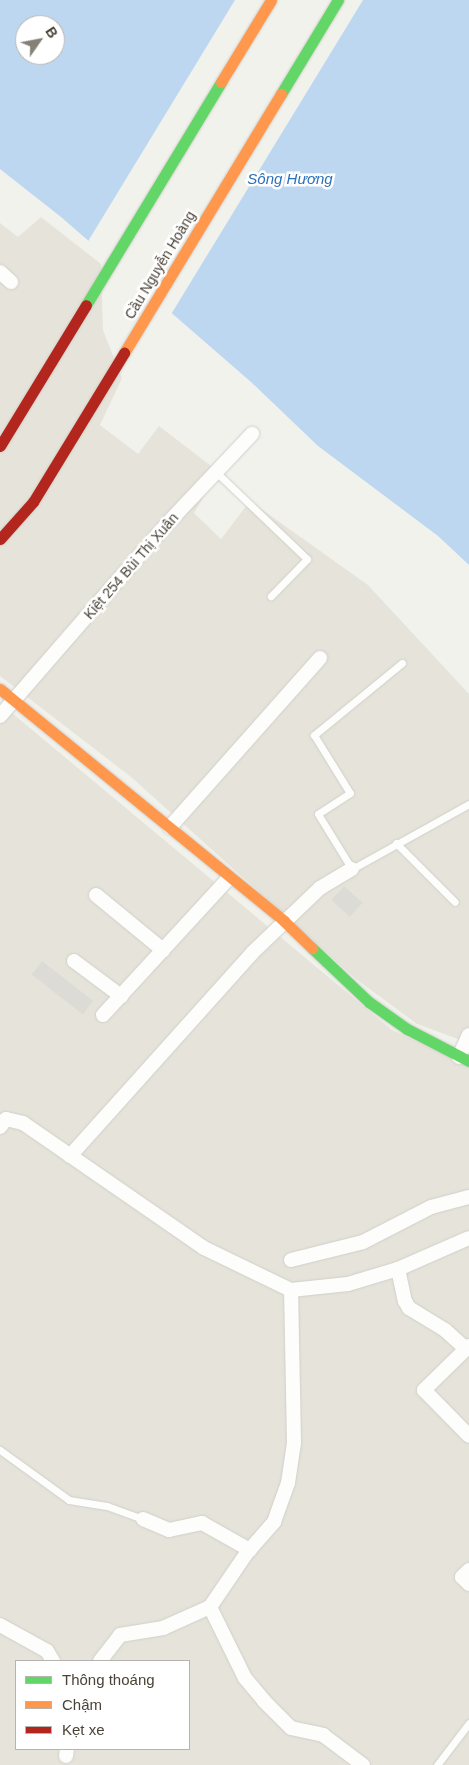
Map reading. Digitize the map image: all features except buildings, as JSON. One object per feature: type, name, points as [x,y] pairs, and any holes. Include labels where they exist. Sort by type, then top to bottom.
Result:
[{"type":"main road","points":[[0,446],[45,361],[256,0]]},
{"type":"main road","points":[[0,423],[45,361],[270,0]]},
{"type":"main road","name":"Cầu Nguyễn Hoàng","points":[[0,533],[324,0]]},
{"type":"main road","name":"Cầu Nguyễn Hoàng","points":[[0,539],[33,502],[338,0]]},
{"type":"main road","points":[[0,689],[170,827],[229,878],[284,920],[368,1002],[407,1029],[464,1059]]},
{"type":"street","points":[[0,272],[11,282]]},
{"type":"street","name":"Kiệt 254 Bùi Thị Xuân","points":[[0,716],[216,472],[252,434]]},
{"type":"street","points":[[170,827],[320,658]]},
{"type":"street","points":[[70,1156],[284,920],[320,888],[352,869]]},
{"type":"street","points":[[103,1015],[229,878]]},
{"type":"street","points":[[96,896],[163,950]]},
{"type":"street","points":[[74,961],[121,996]]},
{"type":"street","points":[[464,1059],[469,1036]]},
{"type":"street","points":[[2,1121],[23,1123],[204,1248],[292,1290],[348,1284],[398,1269],[469,1238]]},
{"type":"street","points":[[291,1260],[363,1242],[431,1207],[469,1197]]},
{"type":"street","points":[[398,1269],[404,1301],[409,1308],[445,1330],[467,1348],[424,1390],[469,1436]]},
{"type":"street","points":[[101,1660],[120,1635],[163,1628],[210,1607],[250,1550],[274,1522],[288,1483],[294,1444],[292,1290]]},
{"type":"street","points":[[143,1518],[169,1530],[202,1523],[250,1550]]},
{"type":"street","points":[[469,1570],[462,1577],[469,1584]]},
{"type":"street","points":[[210,1607],[245,1678],[264,1701],[291,1728],[323,1734],[363,1765]]},
{"type":"street","points":[[0,1625],[47,1651],[52,1660]]},
{"type":"lane","points":[[216,472],[307,559],[271,596]]},
{"type":"lane","points":[[402,663],[314,735],[350,793],[318,814],[352,869],[469,804]]},
{"type":"lane","points":[[396,843],[455,902]]},
{"type":"lane","points":[[0,1450],[69,1500],[106,1506],[143,1518]]},
{"type":"lane","points":[[437,1765],[469,1723]]},
{"type":"shaded area","points":[[41,217],[101,264],[103,330],[122,378],[100,425],[138,454],[159,426],[219,472],[194,513],[221,539],[250,501],[368,585],[469,694],[469,1043],[417,1024],[356,979],[131,777],[0,676],[0,223],[18,237]]},
{"type":"shaded area","points":[[0,703],[392,1030],[469,1066],[469,1765],[0,1765]]},
{"type":"water","name":"Sông Hương","points":[[0,0],[469,0],[469,565],[438,536],[318,446],[251,382],[61,217],[0,169]]},
{"type":"pier","points":[[235,0],[363,0],[170,316],[87,243]]},
{"type":"traffic: fast","points":[[281,94],[338,0]]},
{"type":"traffic: fast","points":[[86,305],[221,82]]},
{"type":"traffic: fast","points":[[312,948],[369,1002],[407,1029],[469,1061]]},
{"type":"traffic: slow","points":[[221,82],[271,0]]},
{"type":"traffic: slow","points":[[124,353],[281,94]]},
{"type":"traffic: slow","points":[[0,689],[284,921],[312,948]]},
{"type":"traffic: jam","points":[[0,446],[86,305]]},
{"type":"traffic: jam","points":[[0,539],[33,502],[124,353]]}]
